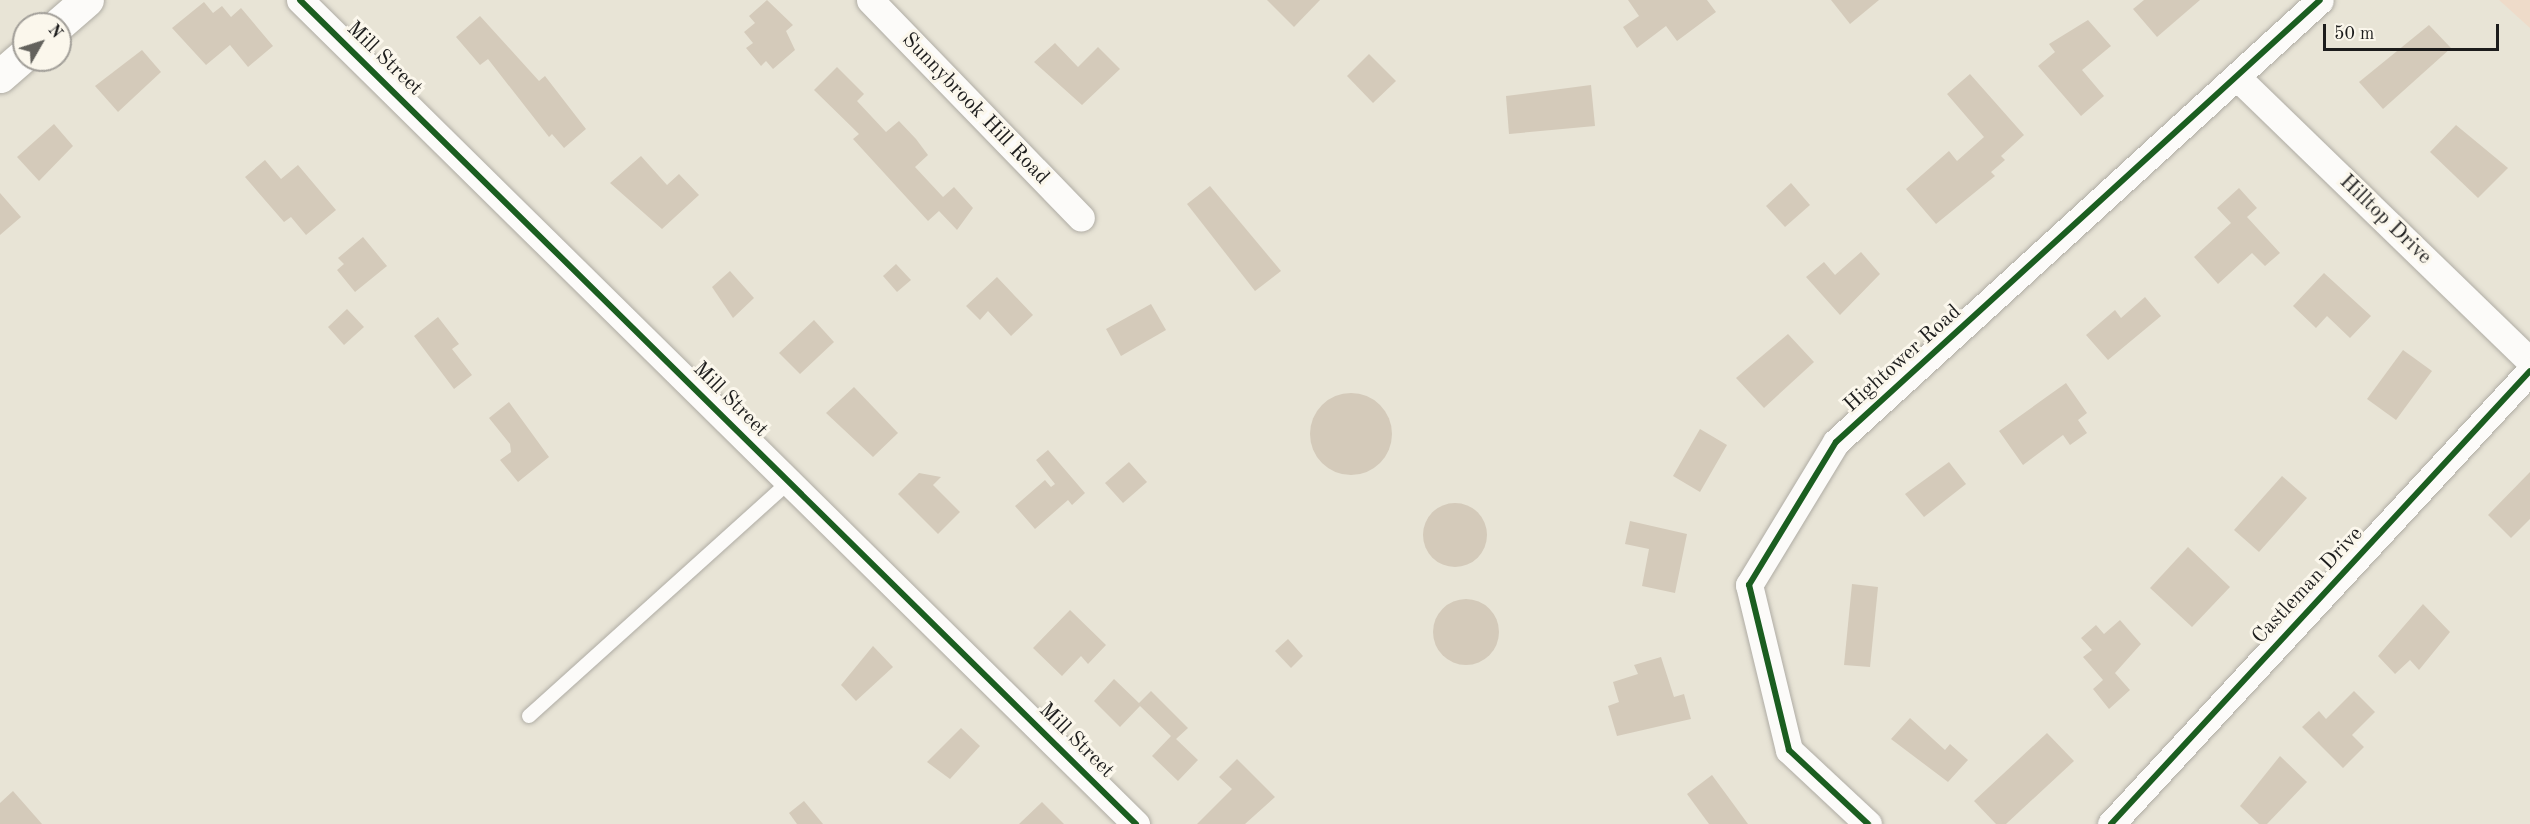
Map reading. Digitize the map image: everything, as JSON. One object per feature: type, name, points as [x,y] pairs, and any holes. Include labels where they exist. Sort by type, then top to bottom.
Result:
[{"type":"main road","points":[[72,13],[87,0]]},
{"type":"main road","points":[[0,75],[12,65]]},
{"type":"street","name":"Mill Street","points":[[300,0],[1136,824]]},
{"type":"street","name":"Sunnybrook Hill Road","points":[[870,0],[1081,218]]},
{"type":"street","name":"Hightower Road","points":[[1868,824],[1789,750],[1749,585],[1836,442],[2239,79],[2319,0]]},
{"type":"street","name":"Hilltop Drive","points":[[2239,79],[2530,361]]},
{"type":"street","name":"Castleman Drive","points":[[2111,824],[2530,371]]},
{"type":"lane","points":[[529,716],[789,482]]},
{"type":"shaded area","points":[[2499,0],[2530,0],[2530,28]]},
{"type":"building","points":[[767,0],[793,25],[786,31],[795,50],[773,69],[766,61],[761,66],[746,48],[753,43],[744,32],[755,23],[749,16]]},
{"type":"building","points":[[1267,0],[1320,0],[1294,27]]},
{"type":"building","points":[[1628,0],[1707,0],[1716,12],[1677,41],[1666,26],[1637,48],[1623,27],[1639,16]]},
{"type":"building","points":[[1831,0],[1879,0],[1850,24]]},
{"type":"building","points":[[2144,0],[2200,0],[2157,37],[2133,9]]},
{"type":"building","points":[[204,2],[213,13],[222,6],[231,17],[241,8],[273,46],[248,67],[230,45],[206,65],[172,28]]},
{"type":"building","points":[[480,16],[539,81],[545,76],[586,129],[564,148],[552,134],[549,137],[488,59],[480,65],[456,37]]},
{"type":"building","points":[[2088,20],[2111,46],[2082,70],[2104,96],[2081,116],[2038,66],[2055,52],[2049,44]]},
{"type":"building","points":[[2429,25],[2451,48],[2383,109],[2359,82]]},
{"type":"building","points":[[1055,43],[1078,67],[1098,47],[1120,69],[1082,105],[1034,62]]},
{"type":"building","points":[[142,50],[161,72],[118,112],[95,86]]},
{"type":"building","points":[[1369,54],[1396,81],[1373,103],[1347,76]]},
{"type":"building","points":[[837,67],[864,94],[857,101],[886,132],[899,121],[916,139],[928,155],[915,167],[943,197],[954,187],[973,208],[957,230],[939,211],[928,221],[853,139],[859,134],[814,90]]},
{"type":"building","points":[[1970,74],[2024,135],[2001,156],[2005,160],[1991,172],[1995,176],[1936,224],[1906,189],[1949,151],[1957,161],[1984,137],[1947,94]]},
{"type":"building","points":[[1591,85],[1595,126],[1509,134],[1506,96]]},
{"type":"building","points":[[54,124],[73,146],[39,181],[17,157]]},
{"type":"building","points":[[2456,125],[2508,168],[2478,198],[2430,152]]},
{"type":"building","points":[[641,156],[667,185],[679,174],[699,195],[662,229],[610,183]]},
{"type":"building","points":[[265,160],[281,179],[298,165],[336,210],[306,235],[291,217],[284,222],[245,177]]},
{"type":"building","points":[[1791,183],[1810,205],[1785,227],[1766,206]]},
{"type":"building","points":[[1210,186],[1281,271],[1255,291],[1187,204]]},
{"type":"building","points":[[2239,188],[2257,208],[2247,217],[2280,253],[2265,266],[2252,253],[2218,284],[2194,257],[2231,223],[2217,208]]},
{"type":"building","points":[[0,193],[21,217],[0,235]]},
{"type":"building","points":[[363,237],[387,266],[355,292],[337,270],[344,264],[338,258]]},
{"type":"building","points":[[1861,252],[1880,274],[1840,315],[1806,277],[1824,262],[1835,275]]},
{"type":"building","points":[[896,264],[911,280],[897,292],[883,276]]},
{"type":"building","points":[[730,271],[754,298],[733,318],[712,287]]},
{"type":"building","points":[[2324,273],[2371,316],[2350,338],[2327,316],[2316,328],[2293,306]]},
{"type":"building","points":[[997,277],[1033,315],[1011,336],[988,311],[980,320],[966,306]]},
{"type":"building","points":[[2145,297],[2161,316],[2108,360],[2086,335],[2115,310],[2121,318]]},
{"type":"building","points":[[1151,304],[1166,330],[1121,356],[1106,329]]},
{"type":"building","points":[[347,309],[364,327],[344,345],[328,327]]},
{"type":"building","points":[[438,317],[459,344],[452,349],[472,375],[454,389],[414,336]]},
{"type":"building","points":[[814,320],[834,342],[800,374],[779,353]]},
{"type":"building","points":[[1788,334],[1814,362],[1764,408],[1736,378]]},
{"type":"building","points":[[2403,350],[2432,371],[2396,420],[2367,399]]},
{"type":"building","points":[[2066,383],[2087,413],[2078,420],[2087,433],[2070,445],[2063,435],[2023,465],[1999,431]]},
{"type":"building","points":[[854,387],[898,433],[873,457],[826,413]]},
{"type":"building","points":[[1351,393],[1367,397],[1380,405],[1388,418],[1392,434],[1388,450],[1380,463],[1367,471],[1351,475],[1335,471],[1322,463],[1314,450],[1310,434],[1314,418],[1322,405],[1335,397]]},
{"type":"building","points":[[509,402],[549,457],[518,482],[500,460],[511,452],[510,444],[489,418]]},
{"type":"building","points":[[1700,429],[1727,445],[1700,492],[1673,476]]},
{"type":"building","points":[[1048,450],[1085,493],[1072,505],[1068,500],[1035,529],[1015,506],[1045,480],[1051,487],[1055,484],[1036,460]]},
{"type":"building","points":[[1129,462],[1147,482],[1123,503],[1105,483]]},
{"type":"building","points":[[1949,462],[1966,484],[1924,517],[1905,494]]},
{"type":"building","points":[[2530,472],[2530,519],[2511,538],[2488,515]]},
{"type":"building","points":[[919,473],[941,477],[933,485],[960,512],[938,534],[898,494]]},
{"type":"building","points":[[2282,476],[2307,498],[2259,552],[2234,530]]},
{"type":"building","points":[[1455,503],[1473,509],[1481,517],[1487,535],[1481,553],[1473,561],[1455,567],[1437,561],[1429,553],[1423,535],[1429,517],[1437,509]]},
{"type":"building","points":[[1630,521],[1687,534],[1675,593],[1642,586],[1649,549],[1625,544]]},
{"type":"building","points":[[2188,547],[2230,587],[2192,627],[2150,588]]},
{"type":"building","points":[[1852,584],[1878,587],[1870,667],[1844,665]]},
{"type":"building","points":[[1466,599],[1479,601],[1494,614],[1499,632],[1497,645],[1484,660],[1466,665],[1453,663],[1438,650],[1433,632],[1435,619],[1448,604]]},
{"type":"building","points":[[2423,604],[2450,632],[2419,670],[2410,660],[2395,674],[2378,656]]},
{"type":"building","points":[[1070,610],[1106,645],[1088,664],[1081,656],[1062,676],[1033,648]]},
{"type":"building","points":[[2120,620],[2141,644],[2115,673],[2130,690],[2109,709],[2093,689],[2103,680],[2083,657],[2092,650],[2081,638],[2096,625],[2104,634]]},
{"type":"building","points":[[1288,639],[1303,656],[1291,668],[1275,651]]},
{"type":"building","points":[[873,646],[893,667],[856,701],[841,685]]},
{"type":"building","points":[[1661,657],[1674,697],[1684,694],[1691,719],[1617,736],[1608,706],[1619,702],[1613,682],[1638,674],[1634,665]]},
{"type":"building","points":[[1114,679],[1139,703],[1151,691],[1188,728],[1176,739],[1198,760],[1178,781],[1152,756],[1171,736],[1140,706],[1120,727],[1094,701]]},
{"type":"building","points":[[2354,691],[2375,712],[2352,735],[2364,747],[2343,768],[2302,727],[2319,711],[2326,719]]},
{"type":"building","points":[[1910,718],[1945,750],[1950,744],[1968,760],[1948,782],[1891,739]]},
{"type":"building","points":[[961,728],[980,746],[950,779],[927,762]]},
{"type":"building","points":[[2047,733],[2074,761],[2006,824],[1996,824],[1974,801]]},
{"type":"building","points":[[2280,756],[2307,782],[2267,824],[2259,824],[2240,806]]},
{"type":"building","points":[[1237,759],[1275,797],[1245,824],[1197,824],[1232,789],[1219,777]]},
{"type":"building","points":[[1712,775],[1748,824],[1709,824],[1687,794]]},
{"type":"building","points":[[13,791],[42,824],[0,824],[0,803]]},
{"type":"building","points":[[804,801],[823,824],[797,824],[789,813]]},
{"type":"building","points":[[1042,802],[1064,824],[1019,824]]},
{"type":"cycle path","points":[[300,0],[1136,824]]},
{"type":"cycle path","points":[[1868,824],[1789,750],[1749,585],[1836,442],[2320,0]]},
{"type":"cycle path","points":[[2111,824],[2530,371]]}]
